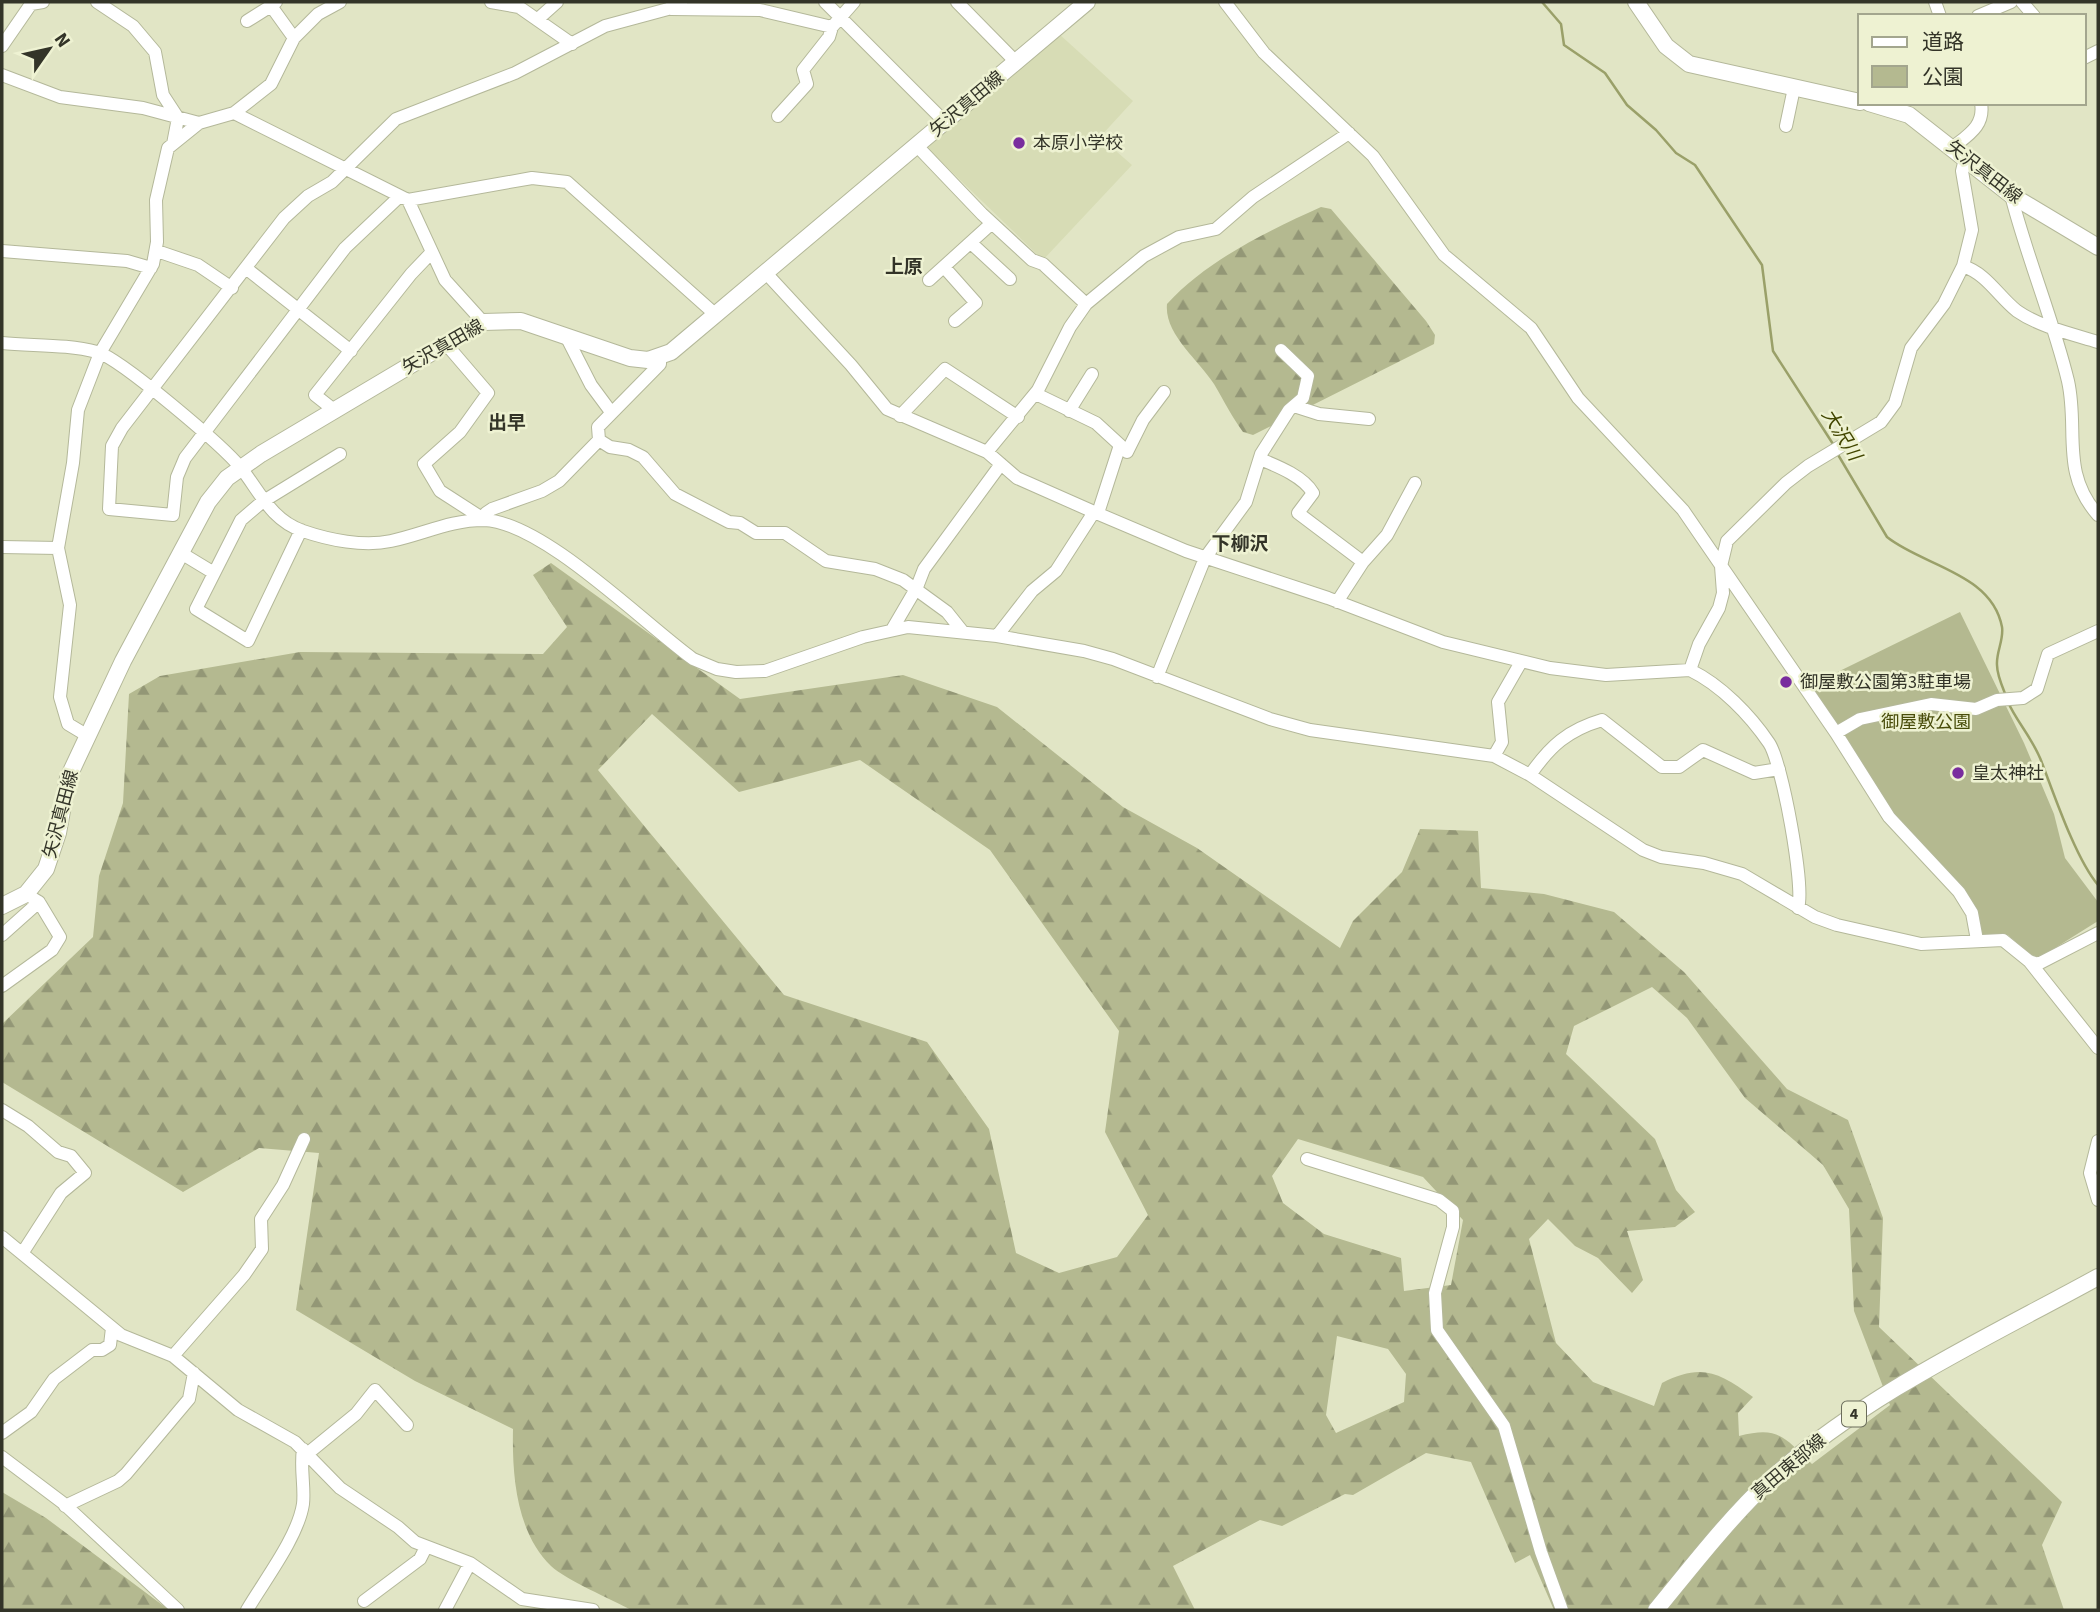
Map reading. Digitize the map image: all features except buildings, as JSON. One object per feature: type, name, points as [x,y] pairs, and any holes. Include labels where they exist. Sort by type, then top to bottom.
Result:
[{"type":"main road","name":"矢沢真田線","points":[[2,906],[32,898],[58,834],[68,778],[88,736],[213,495],[241,468],[483,322],[521,321],[630,358],[660,358],[716,315],[1087,2]]},
{"type":"main road","points":[[1636,2],[1666,46],[1689,64],[1858,102]]},
{"type":"main road","name":"矢沢真田線","points":[[1883,105],[1911,109],[1952,148],[2011,195],[2098,247]]},
{"type":"main road","name":"真田東部線","points":[[1656,1610],[1740,1509],[1806,1449],[1891,1391],[2098,1278]]},
{"type":"street","points":[[2,46],[30,4],[43,2]]},
{"type":"street","points":[[97,2],[133,26],[155,52],[163,89],[178,118],[173,144]]},
{"type":"street","points":[[88,736],[68,724],[60,697],[71,605],[58,548],[73,463],[78,411],[100,353],[151,268],[157,251],[156,200],[164,158],[173,144],[199,123],[234,113],[271,84],[294,38],[318,14],[340,2]]},
{"type":"street","points":[[491,2],[519,7],[572,44]]},
{"type":"street","points":[[538,19],[556,2]]},
{"type":"street","points":[[681,2],[668,9],[605,26],[503,79],[405,114],[385,127],[332,182],[308,196],[284,218],[152,390],[112,446],[109,509],[173,515],[177,477],[185,458],[345,248],[404,199],[532,178],[567,182],[716,315]]},
{"type":"street","points":[[825,2],[836,23],[944,121]]},
{"type":"street","points":[[778,116],[807,84],[803,70],[854,2]]},
{"type":"street","points":[[957,2],[1017,63]]},
{"type":"street","points":[[1226,2],[1264,53],[1373,156],[1444,255],[1531,328],[1578,398],[1683,510],[1836,733],[1889,817],[1959,892],[1972,913],[1977,940]]},
{"type":"street","points":[[1983,14],[2011,2]]},
{"type":"street","points":[[247,20],[274,4],[294,38]]},
{"type":"street","points":[[668,9],[760,10],[836,23]]},
{"type":"street","points":[[2,75],[60,97],[144,108],[199,123]]},
{"type":"street","points":[[1786,126],[1794,88]]},
{"type":"street","points":[[144,108],[163,89]]},
{"type":"street","points":[[1952,148],[1976,130],[1983,114],[1981,105]]},
{"type":"street","points":[[234,113],[404,199],[445,280],[483,322]]},
{"type":"street","points":[[987,452],[1035,394],[1070,327],[1086,304],[1144,256],[1179,237],[1216,229],[1253,197],[1349,133]]},
{"type":"street","points":[[918,146],[953,187],[1032,260],[1043,264],[1086,304]]},
{"type":"street","points":[[1690,670],[1699,643],[1719,607],[1723,583],[1721,566],[1727,541],[1786,483],[1888,414],[1895,403],[1912,348],[1944,304],[1963,266],[1972,230],[1962,171],[1965,159]]},
{"type":"street","points":[[2011,195],[2071,400],[2070,427],[2075,471],[2086,499],[2098,515]]},
{"type":"street","points":[[929,280],[992,223]]},
{"type":"street","points":[[971,243],[1010,279]]},
{"type":"street","points":[[2,251],[127,261],[151,268]]},
{"type":"street","points":[[157,251],[198,265],[232,288]]},
{"type":"street","points":[[334,410],[316,395],[411,274],[431,253]]},
{"type":"street","points":[[1963,266],[1980,275],[2019,312],[2098,342]]},
{"type":"street","points":[[944,267],[976,303],[955,321]]},
{"type":"street","points":[[247,269],[351,351]]},
{"type":"street","points":[[765,272],[887,409],[987,452],[1017,478],[1096,513],[1205,558],[1337,602],[1443,642],[1521,662],[1606,674],[1690,670],[1718,688],[1771,744],[1779,769],[1801,887],[1798,908]]},
{"type":"street","points":[[566,336],[591,385],[611,412]]},
{"type":"street","points":[[2,343],[100,353],[152,390],[203,434],[241,468],[262,502],[302,530],[353,542],[373,543],[391,541],[448,523],[485,520],[515,526],[550,545],[693,659],[717,668],[736,672],[765,671],[893,628],[928,627],[1084,651],[1270,719],[1310,730],[1494,756],[1530,775],[1643,850],[1661,857],[1704,863],[1742,874],[1798,908],[1836,925],[1921,944],[2003,940],[2028,961],[2098,1048]]},
{"type":"street","points":[[446,344],[488,393],[460,432],[424,464],[440,491],[485,520]]},
{"type":"street","points":[[1157,677],[1205,558],[1246,502],[1260,459],[1294,406],[1303,398],[1308,376],[1281,350]]},
{"type":"street","points":[[485,520],[486,513],[492,509],[542,491],[559,481],[598,440],[598,427],[660,364],[660,358]]},
{"type":"street","points":[[900,416],[945,369],[1018,417]]},
{"type":"street","points":[[1069,411],[1092,374]]},
{"type":"street","points":[[1035,394],[1096,423],[1127,452],[1143,420],[1164,392]]},
{"type":"street","points":[[1294,406],[1319,414],[1369,419]]},
{"type":"street","points":[[598,440],[610,447],[629,450],[643,457],[676,494],[729,522],[740,523],[756,533],[785,533],[826,561],[874,569],[917,587],[956,620],[963,632]]},
{"type":"street","points":[[997,636],[1032,591],[1056,571],[1096,513],[1120,445]]},
{"type":"street","points":[[302,530],[248,641],[196,609],[241,520],[262,502],[340,454]]},
{"type":"street","points":[[1260,459],[1281,468],[1310,488],[1313,493],[1298,513],[1363,562]]},
{"type":"street","points":[[893,628],[917,587],[924,569],[1001,464]]},
{"type":"street","points":[[1337,602],[1363,562],[1387,535],[1415,483]]},
{"type":"street","points":[[2,547],[58,548]]},
{"type":"street","points":[[181,553],[214,573]]},
{"type":"street","points":[[1836,733],[1860,719],[1923,706],[1942,705],[1970,710],[2007,699],[2023,698],[2037,689],[2044,661],[2055,649],[2098,631]]},
{"type":"street","points":[[1494,756],[1502,742],[1498,702],[1521,662]]},
{"type":"street","points":[[1530,775],[1548,749],[1563,735],[1602,720],[1662,767],[1679,767],[1703,750],[1754,773],[1779,769]]},
{"type":"street","points":[[2,935],[32,898],[61,937],[52,950],[2,986]]},
{"type":"street","points":[[2028,961],[2038,964],[2047,962],[2098,933]]},
{"type":"street","points":[[2,1110],[28,1126],[58,1153],[71,1156],[85,1173],[61,1193],[23,1252]]},
{"type":"street","points":[[173,1356],[262,1249],[261,1219],[283,1185],[304,1139]]},
{"type":"street","points":[[2098,1141],[2094,1173],[2098,1200]]},
{"type":"street","points":[[1307,1159],[1439,1200],[1453,1211],[1453,1227],[1435,1293],[1437,1330],[1504,1426],[1541,1552],[1562,1610]]},
{"type":"street","points":[[2,1237],[121,1335],[173,1356],[238,1410],[305,1452],[340,1488],[398,1527],[415,1542],[470,1563],[522,1599],[593,1610]]},
{"type":"street","points":[[2,1433],[31,1412],[54,1378],[92,1350],[102,1350],[110,1345],[112,1328]]},
{"type":"street","points":[[65,1506],[118,1481],[126,1474],[189,1399],[194,1373]]},
{"type":"street","points":[[247,1610],[282,1554],[303,1504],[300,1471],[305,1452],[356,1413],[375,1390],[408,1425]]},
{"type":"street","points":[[2,1457],[65,1506],[178,1610]]},
{"type":"street","points":[[364,1601],[420,1559],[426,1546]]},
{"type":"street","points":[[445,1610],[470,1563]]},
{"type":"shaded area","name":"本原小学校","points":[[1058,33],[1133,101],[1100,137],[1132,165],[1043,260],[927,148]]},
{"type":"green space","points":[[1321,207],[1331,209],[1426,321],[1435,335],[1434,344],[1253,435],[1243,432],[1208,375],[1171,326],[1167,304],[1219,260]]},
{"type":"green space","points":[[551,563],[740,699],[903,675],[997,707],[1123,807],[1197,848],[1340,948],[1353,921],[1402,872],[1420,829],[1478,831],[1481,888],[1544,894],[1614,912],[1684,972],[1787,1089],[1848,1120],[1883,1218],[1879,1327],[2062,1502],[2042,1545],[2064,1610],[1554,1610],[1530,1555],[1515,1563],[1471,1462],[1426,1453],[1353,1495],[1345,1494],[1282,1526],[1260,1520],[1173,1566],[1195,1610],[631,1610],[558,1571],[539,1552],[523,1520],[515,1484],[513,1429],[415,1381],[296,1310],[319,1153],[259,1148],[183,1192],[2,1082],[2,1024],[93,937],[99,876],[123,803],[129,694],[160,676],[300,652],[543,654],[567,627],[533,575]],"holes":[[[652,714],[739,792],[860,760],[990,850],[1119,1031],[1105,1132],[1148,1215],[1117,1257],[1059,1273],[1016,1253],[989,1129],[927,1042],[784,995],[598,770]],[[1652,987],[1687,1018],[1745,1098],[1823,1165],[1849,1209],[1854,1311],[1890,1405],[1812,1464],[1780,1436],[1763,1432],[1739,1436],[1738,1413],[1753,1397],[1720,1376],[1688,1373],[1662,1383],[1654,1406],[1593,1382],[1556,1343],[1529,1239],[1548,1219],[1575,1246],[1598,1258],[1632,1293],[1643,1280],[1627,1231],[1675,1227],[1695,1212],[1676,1190],[1655,1139],[1566,1054],[1574,1026]],[[1298,1139],[1423,1177],[1463,1220],[1451,1285],[1404,1291],[1401,1258],[1324,1234],[1283,1203],[1272,1176]],[[1337,1336],[1388,1349],[1406,1374],[1404,1402],[1336,1433],[1326,1415]]]},
{"type":"green space","name":"御屋敷公園","points":[[1960,612],[2024,743],[2054,814],[2065,858],[2098,902],[2098,921],[2039,958],[2028,953],[2008,935],[1980,934],[1973,902],[1891,813],[1811,685]]},
{"type":"green space","points":[[2,1492],[46,1518],[169,1610],[2,1610]]},
{"type":"waterway","name":"大沢川","points":[[1542,2],[1561,24],[1564,45],[1605,73],[1627,105],[1656,130],[1676,153],[1695,165],[1762,265],[1773,351],[1833,444]]},
{"type":"waterway","name":"大沢川","points":[[1837,453],[1887,537],[1971,582],[1985,594],[1996,609],[2002,627],[1997,669],[2006,696]]},
{"type":"waterway","name":"大沢川","points":[[2008,702],[2039,755],[2074,844],[2098,885]]},
{"type":"place","name":"本原小学校","points":[[1019,143]]},
{"type":"place","name":"御屋敷公園第3駐車場","points":[[1786,682]]},
{"type":"place","name":"皇太神社","points":[[1958,773]]},
{"type":"district","name":"上原","points":[[904,267]]},
{"type":"district","name":"出早","points":[[507,423]]},
{"type":"district","name":"下柳沢","points":[[1240,544]]}]
